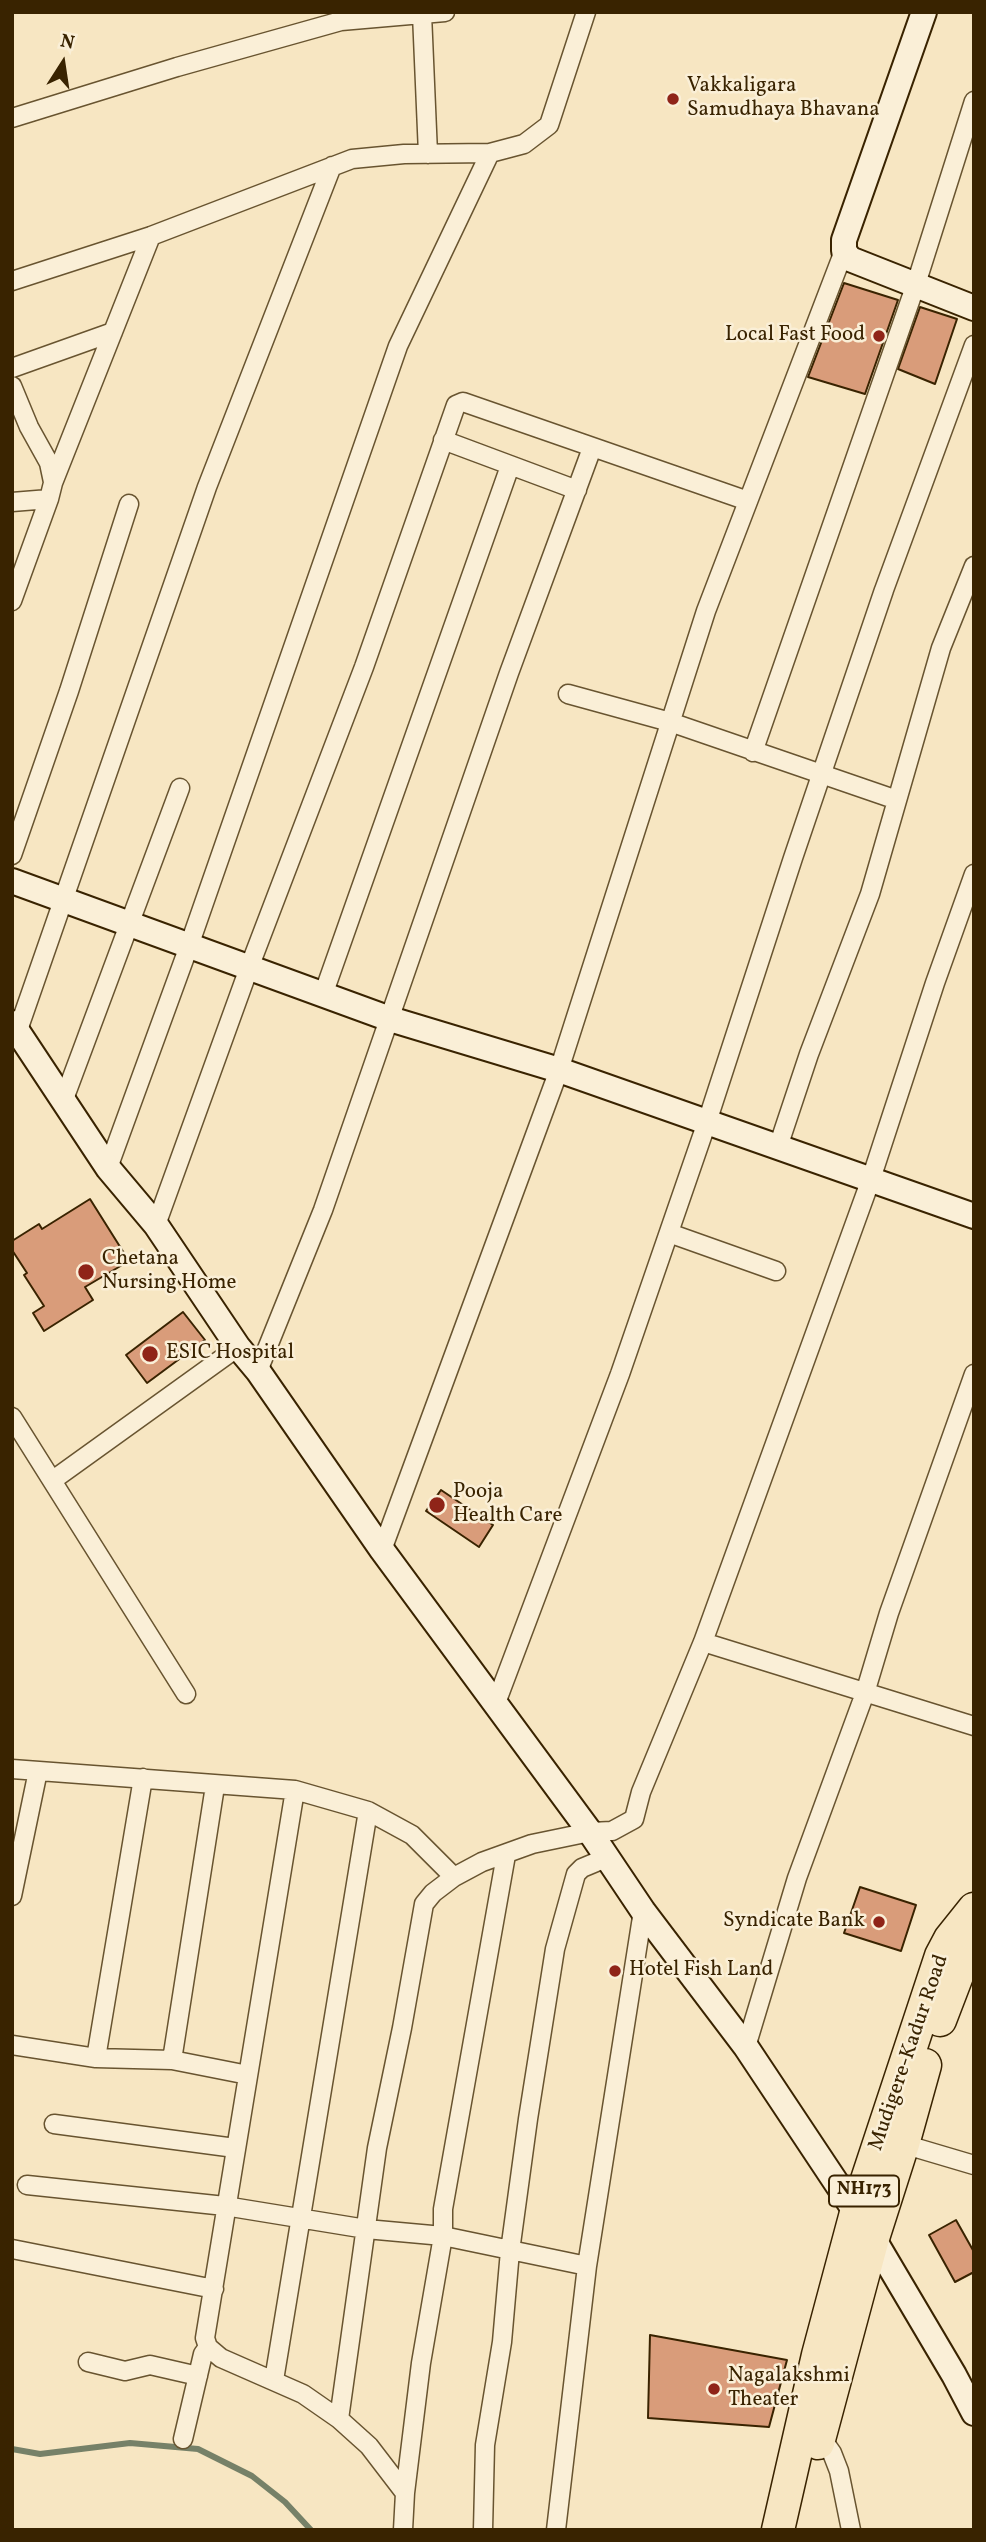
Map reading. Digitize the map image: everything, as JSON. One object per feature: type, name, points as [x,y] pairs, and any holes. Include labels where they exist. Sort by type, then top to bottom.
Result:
[{"type":"highway","name":"Mudigere-Kadur Road","points":[[800,2530],[865,2225],[940,1956],[974,1909]]},
{"type":"highway","name":"Mudigere-Kadur Road","points":[[778,2530],[818,2355],[865,2225],[903,2144],[927,2056],[963,1960],[974,1941]]},
{"type":"street","points":[[12,118],[177,66],[341,21],[445,12]]},
{"type":"street","points":[[12,281],[151,236],[352,159],[490,153],[524,144],[549,125],[586,12]]},
{"type":"street","points":[[382,1550],[559,1070],[706,611],[844,251],[844,240],[924,12]]},
{"type":"street","points":[[422,14],[428,154]]},
{"type":"street","points":[[753,752],[916,284],[974,100]]},
{"type":"street","points":[[108,1168],[189,946],[398,346],[490,153]]},
{"type":"street","points":[[332,166],[207,487],[63,900],[15,1026],[108,1168],[156,1225],[238,1347],[258,1371],[382,1550],[590,1832],[643,1911],[746,2047],[865,2225],[974,2413]]},
{"type":"street","points":[[12,601],[51,491],[151,236]]},
{"type":"street","points":[[844,251],[850,259],[974,308]]},
{"type":"street","points":[[12,368],[113,332]]},
{"type":"street","points":[[496,1703],[620,1374],[884,590],[974,345]]},
{"type":"street","points":[[12,386],[29,427],[49,463],[51,491]]},
{"type":"street","points":[[156,1225],[249,968],[364,667],[456,405],[463,402],[748,500]]},
{"type":"street","points":[[443,440],[577,490]]},
{"type":"street","points":[[258,1371],[323,1210],[509,673],[592,448]]},
{"type":"street","points":[[323,995],[510,466]]},
{"type":"street","points":[[12,502],[51,491]]},
{"type":"street","points":[[12,855],[69,691],[129,504]]},
{"type":"street","points":[[778,1147],[809,1054],[870,894],[941,648],[974,566]]},
{"type":"street","points":[[568,694],[670,722],[897,800]]},
{"type":"street","points":[[64,1099],[180,788]]},
{"type":"street","points":[[339,2419],[377,2148],[424,1904],[433,1893],[454,1877],[482,1862],[532,1844],[590,1832],[612,1831],[634,1819],[641,1792],[703,1642],[870,1180],[935,982],[974,874]]},
{"type":"street","points":[[12,881],[390,1019],[559,1070],[974,1216]]},
{"type":"street","points":[[669,1233],[776,1271]]},
{"type":"street","points":[[53,1480],[238,1347]]},
{"type":"street","points":[[746,2047],[797,1878],[865,1693],[889,1613],[974,1374]]},
{"type":"street","points":[[12,1417],[187,1694]]},
{"type":"street","points":[[703,1642],[974,1726]]},
{"type":"street","points":[[12,1769],[295,1790],[369,1811],[412,1835],[454,1877]]},
{"type":"street","points":[[12,1896],[38,1771]]},
{"type":"street","points":[[96,2059],[143,1778]]},
{"type":"street","points":[[172,2060],[215,1786]]},
{"type":"street","points":[[295,1790],[205,2338],[208,2347],[221,2358],[303,2393],[339,2419],[369,2446],[405,2493]]},
{"type":"street","points":[[274,2380],[369,1811]]},
{"type":"street","points":[[403,2530],[421,2363],[443,2236],[443,2209],[506,1855]]},
{"type":"street","points":[[483,2530],[485,2445],[502,2342],[510,2251],[555,1949],[576,1874],[582,1868],[606,1858]]},
{"type":"street","points":[[556,2530],[587,2266],[643,1911]]},
{"type":"street","points":[[12,2045],[96,2059],[172,2060],[248,2075]]},
{"type":"street","points":[[54,2124],[235,2148]]},
{"type":"street","points":[[903,2144],[974,2165]]},
{"type":"street","points":[[27,2185],[225,2206],[366,2229],[443,2236],[587,2266]]},
{"type":"street","points":[[12,2249],[215,2289]]},
{"type":"street","points":[[183,2439],[203,2354],[208,2347]]},
{"type":"street","points":[[88,2362],[125,2371],[150,2365],[198,2376]]},
{"type":"street","points":[[820,2436],[832,2453],[839,2471],[850,2530]]},
{"type":"building","points":[[844,283],[898,300],[865,394],[808,377]]},
{"type":"building","points":[[920,307],[957,319],[935,384],[898,369]]},
{"type":"building","points":[[90,1199],[129,1261],[85,1287],[93,1300],[44,1331],[33,1313],[44,1306],[24,1275],[27,1273],[12,1250],[12,1241],[39,1224],[42,1229]]},
{"type":"building","points":[[183,1312],[205,1340],[147,1383],[126,1355]]},
{"type":"building","points":[[441,1490],[493,1525],[479,1547],[426,1511]]},
{"type":"building","name":"Syndicate Bank","points":[[860,1887],[916,1905],[901,1951],[844,1933]]},
{"type":"building","points":[[956,2220],[974,2252],[974,2272],[955,2282],[929,2235]]},
{"type":"building","name":"Nagalakshmi Theater","points":[[650,2335],[787,2360],[769,2427],[648,2418]]},
{"type":"waterway","points":[[12,2449],[40,2454],[130,2443],[198,2449],[252,2476],[285,2502],[311,2530]]},
{"type":"place","name":"Vakkaligara Samudhaya Bhavana","points":[[673,99]]},
{"type":"place","name":"Local Fast Food","points":[[879,336]]},
{"type":"place","name":"Chetana Nursing Home","points":[[86,1272]]},
{"type":"place","name":"ESIC Hospital","points":[[150,1354]]},
{"type":"place","name":"Pooja Health Care","points":[[437,1505]]},
{"type":"place","name":"Syndicate Bank","points":[[879,1922]]},
{"type":"place","name":"Hotel Fish Land","points":[[615,1971]]},
{"type":"place","name":"Nagalakshmi Theater","points":[[714,2389]]}]
